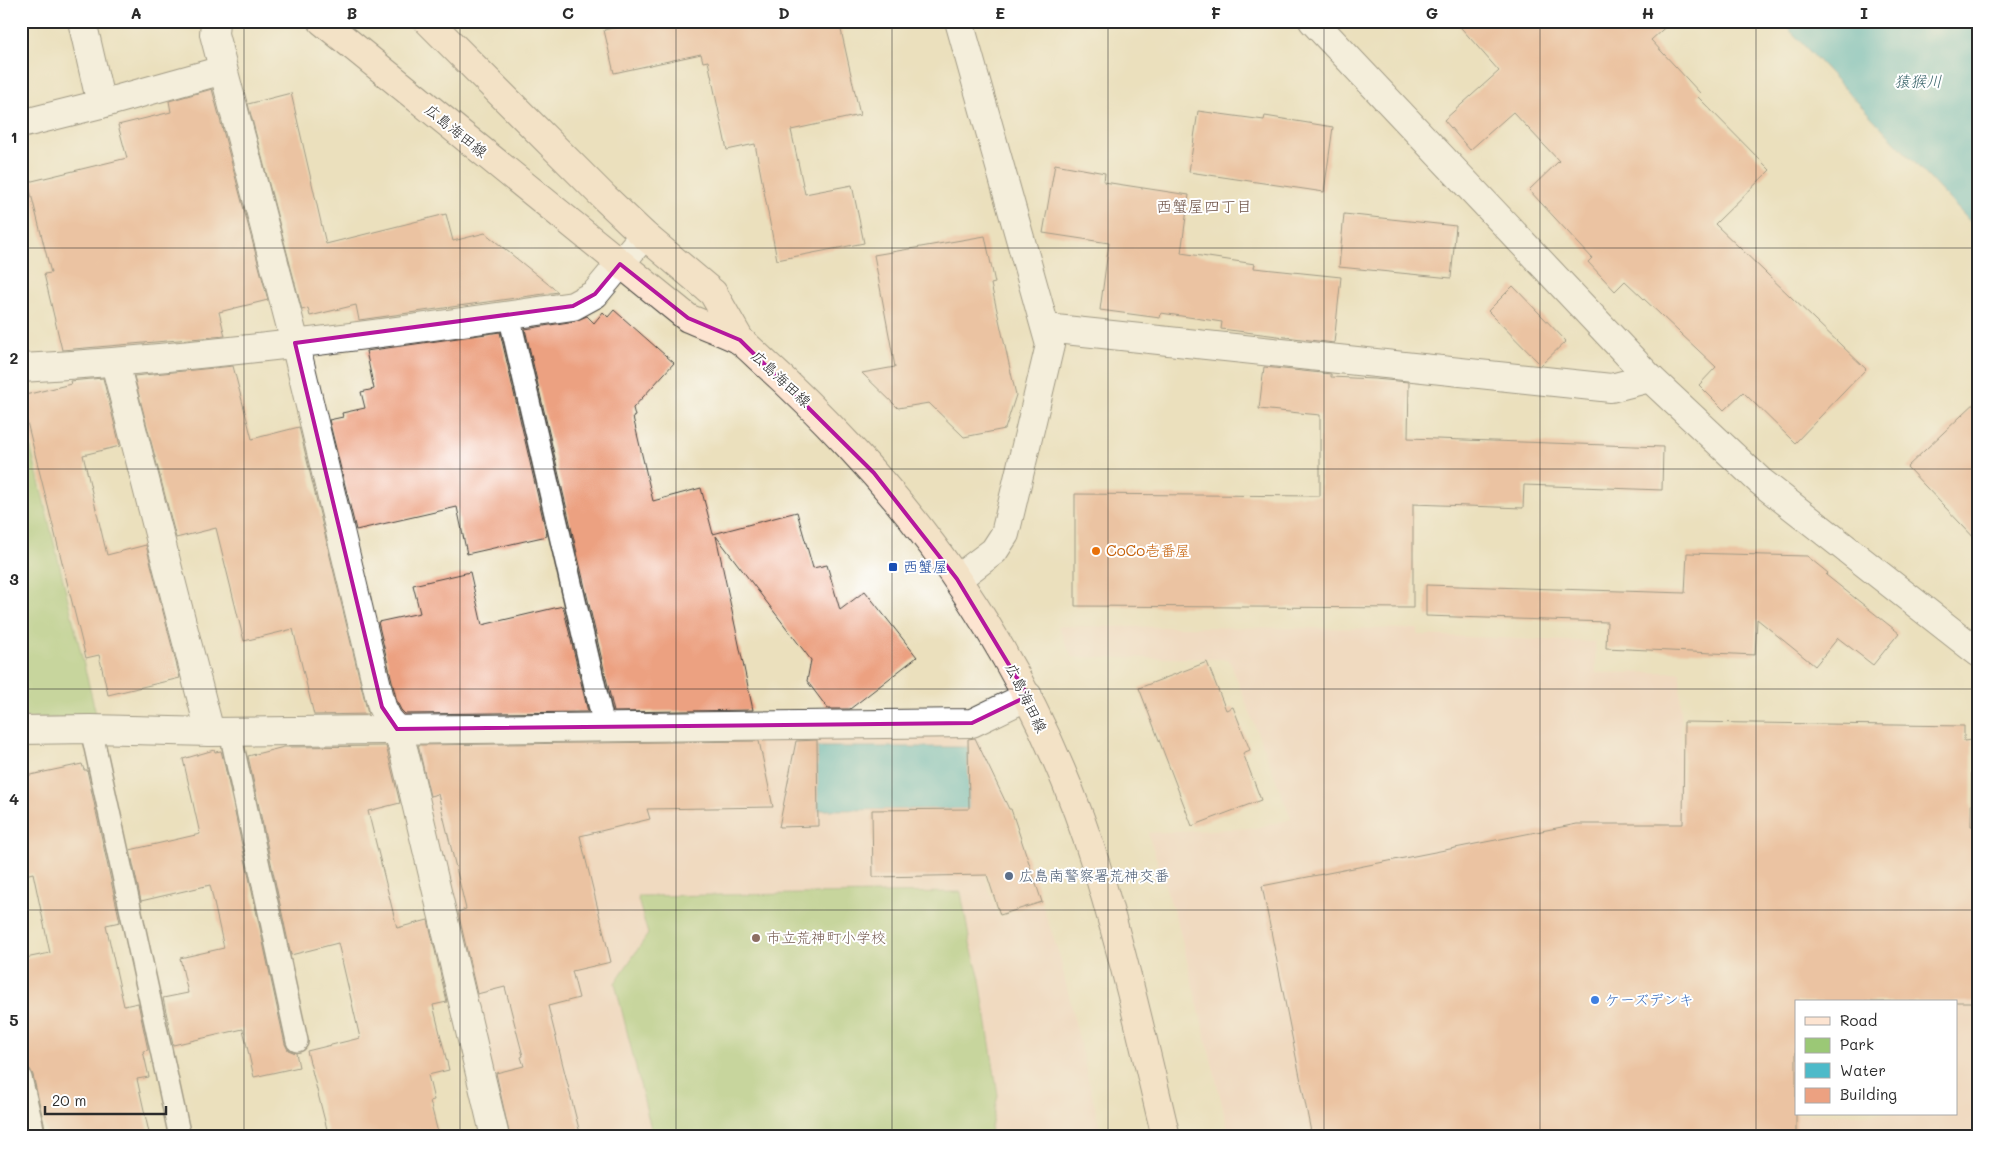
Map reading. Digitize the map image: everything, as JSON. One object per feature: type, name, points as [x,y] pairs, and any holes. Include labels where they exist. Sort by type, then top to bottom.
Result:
[{"type":"main road","name":"広島海田線","points":[[322,21],[688,318],[740,340]]},
{"type":"main road","name":"広島海田線","points":[[428,21],[644,235],[713,293],[740,340],[787,384],[874,473],[957,578],[996,638],[1028,696],[1068,788],[1098,873],[1123,960],[1166,1137]]},
{"type":"street","points":[[82,21],[100,104]]},
{"type":"street","points":[[215,21],[214,34],[295,343],[382,707],[388,719],[397,729],[404,752],[495,1137]]},
{"type":"street","points":[[957,578],[994,551],[1005,534],[1050,345],[959,21]]},
{"type":"street","points":[[1313,21],[1650,378],[1760,481],[1979,653]]},
{"type":"street","points":[[21,124],[223,70]]},
{"type":"street","points":[[21,368],[115,363],[295,343],[573,306],[595,294],[644,235]]},
{"type":"street","points":[[1046,328],[1611,388],[1650,378]]},
{"type":"street","points":[[115,363],[220,732]]},
{"type":"street","points":[[21,730],[92,729],[220,732],[972,723],[1028,696]]},
{"type":"lane","points":[[509,315],[604,726]]},
{"type":"lane","points":[[92,729],[180,1137]]},
{"type":"lane","points":[[220,732],[296,1041]]},
{"type":"lane","points":[[21,1078],[34,1137]]},
{"type":"highlighted area","points":[[620,264],[688,318],[740,340],[874,473],[957,579],[1028,696],[972,723],[397,729],[382,707],[295,343],[573,306],[595,294]]},
{"type":"shaded area","points":[[1058,626],[1418,629],[1418,635],[1595,642],[1596,673],[1680,672],[1683,814],[1979,817],[1979,1137],[1230,1137],[1179,928],[1148,833],[1255,828],[1291,819],[1229,659],[1072,657]]},
{"type":"shaded area","name":"市立荒神町小学校","points":[[976,734],[1010,807],[972,821],[974,844],[999,917],[1042,903],[1060,958],[1102,1137],[507,1137],[414,752],[426,740]]},
{"type":"green space","points":[[21,408],[97,718],[21,718]]},
{"type":"green space","points":[[961,892],[970,943],[980,979],[998,1095],[989,1137],[653,1137],[615,983],[648,934],[637,896]]},
{"type":"water","name":"猿猴川","points":[[1781,21],[1979,21],[1979,231]]},
{"type":"water","points":[[817,747],[968,747],[969,809],[818,810]]},
{"type":"building","points":[[644,21],[839,21],[860,115],[791,130],[805,194],[852,185],[864,243],[777,260],[755,144],[727,150],[708,61],[703,62],[701,54],[614,73],[604,30]]},
{"type":"building","points":[[1455,21],[1672,21],[1651,40],[1700,93],[1697,96],[1770,170],[1715,224],[1866,369],[1795,443],[1743,392],[1724,410],[1699,385],[1716,367],[1625,281],[1615,291],[1588,262],[1592,258],[1529,190],[1559,161],[1513,112],[1470,150],[1444,120],[1499,71]]},
{"type":"building","points":[[212,89],[268,300],[219,312],[225,336],[62,350],[44,274],[51,273],[28,182],[127,158],[118,125],[171,112],[169,101]]},
{"type":"building","points":[[291,93],[326,244],[446,214],[453,241],[485,233],[558,292],[359,320],[356,305],[310,316],[308,308],[302,310],[248,104]]},
{"type":"building","points":[[1198,111],[1264,120],[1265,116],[1333,127],[1324,192],[1189,172]]},
{"type":"building","points":[[1055,164],[1105,173],[1104,182],[1189,195],[1181,253],[1255,264],[1254,268],[1341,277],[1334,343],[1221,329],[1222,322],[1161,313],[1160,318],[1100,310],[1109,243],[1043,233]]},
{"type":"building","points":[[1344,214],[1456,226],[1451,278],[1339,267]]},
{"type":"building","points":[[985,236],[995,283],[991,284],[1016,395],[1005,429],[964,437],[929,403],[898,408],[862,373],[895,367],[874,255]]},
{"type":"building","points":[[1513,286],[1566,341],[1541,365],[1488,311]]},
{"type":"building","points":[[614,310],[674,363],[633,408],[635,416],[633,417],[653,501],[701,488],[713,534],[797,512],[813,568],[827,565],[840,610],[865,591],[917,657],[850,709],[828,709],[807,681],[811,660],[716,536],[753,710],[614,712],[525,329],[575,321],[587,316],[594,323],[603,312],[608,317]]},
{"type":"building","points":[[500,332],[547,536],[467,554],[457,507],[356,530],[329,420],[343,417],[342,413],[365,408],[361,392],[374,389],[366,351]]},
{"type":"building","points":[[233,366],[252,439],[299,427],[368,714],[314,715],[293,629],[244,641],[216,528],[176,538],[134,376]]},
{"type":"building","points":[[1264,367],[1331,374],[1331,377],[1409,382],[1408,438],[1663,447],[1662,490],[1524,485],[1523,508],[1413,504],[1413,608],[1075,606],[1075,494],[1320,496],[1320,415],[1259,409]]},
{"type":"building","points":[[103,378],[120,446],[83,455],[107,555],[146,545],[180,678],[108,695],[99,655],[86,658],[21,398],[21,396],[71,384],[70,381]]},
{"type":"building","points":[[1979,399],[1979,543],[1907,467]]},
{"type":"building","points":[[1687,553],[1807,556],[1828,573],[1826,575],[1899,633],[1873,665],[1838,638],[1815,666],[1757,619],[1755,655],[1606,648],[1607,622],[1426,616],[1426,585],[1685,593]]},
{"type":"building","points":[[470,572],[482,625],[563,606],[588,712],[405,714],[401,710],[397,702],[378,622],[420,613],[413,585]]},
{"type":"building","points":[[1207,662],[1226,710],[1233,707],[1250,750],[1243,753],[1261,800],[1192,826],[1139,688]]},
{"type":"building","points":[[1684,722],[1964,726],[1964,741],[1972,740],[1971,826],[1979,826],[1979,1002],[1958,1002],[1958,1000],[1795,1000],[1796,1137],[1312,1137],[1262,886],[1577,824],[1683,824]]},
{"type":"building","points":[[975,738],[1009,809],[1011,809],[1042,902],[1000,915],[987,875],[873,877],[872,810],[969,809],[968,739]]},
{"type":"building","points":[[817,740],[818,826],[779,827],[796,741]]},
{"type":"building","points":[[759,741],[773,807],[647,809],[650,819],[580,836],[611,962],[572,971],[579,998],[548,1006],[581,1137],[510,1137],[496,1073],[524,1066],[521,1057],[523,1056],[505,987],[477,994],[458,912],[466,909],[438,794],[430,796],[418,745]]},
{"type":"building","points":[[386,746],[400,803],[368,811],[397,928],[428,920],[447,1002],[433,1005],[449,1070],[428,1075],[434,1100],[430,1101],[439,1137],[329,1137],[307,1051],[360,1038],[338,943],[291,955],[248,756],[284,747]]},
{"type":"building","points":[[214,750],[215,752],[221,751],[224,762],[285,1044],[288,1050],[296,1053],[299,1067],[254,1077],[243,1029],[173,1045],[163,998],[188,993],[180,958],[224,948],[210,885],[141,901],[130,850],[200,834],[183,759]]},
{"type":"building","points":[[82,764],[84,770],[87,770],[120,922],[106,925],[124,1006],[138,1003],[148,1050],[143,1051],[149,1077],[137,1079],[150,1137],[47,1137],[33,1075],[30,1069],[24,1066],[21,1052],[21,959],[50,953],[33,873],[21,876],[21,777]]},
{"type":"place","name":"CoCo壱番屋","points":[[1096,551]]},
{"type":"place","name":"西蟹屋","points":[[893,567]]},
{"type":"place","name":"広島南警察署荒神交番","points":[[1009,876]]},
{"type":"place","name":"市立荒神町小学校","points":[[756,938]]},
{"type":"place","name":"ケーズデンキ","points":[[1595,1000]]},
{"type":"district","name":"西蟹屋四丁目","points":[[1204,206]]}]
